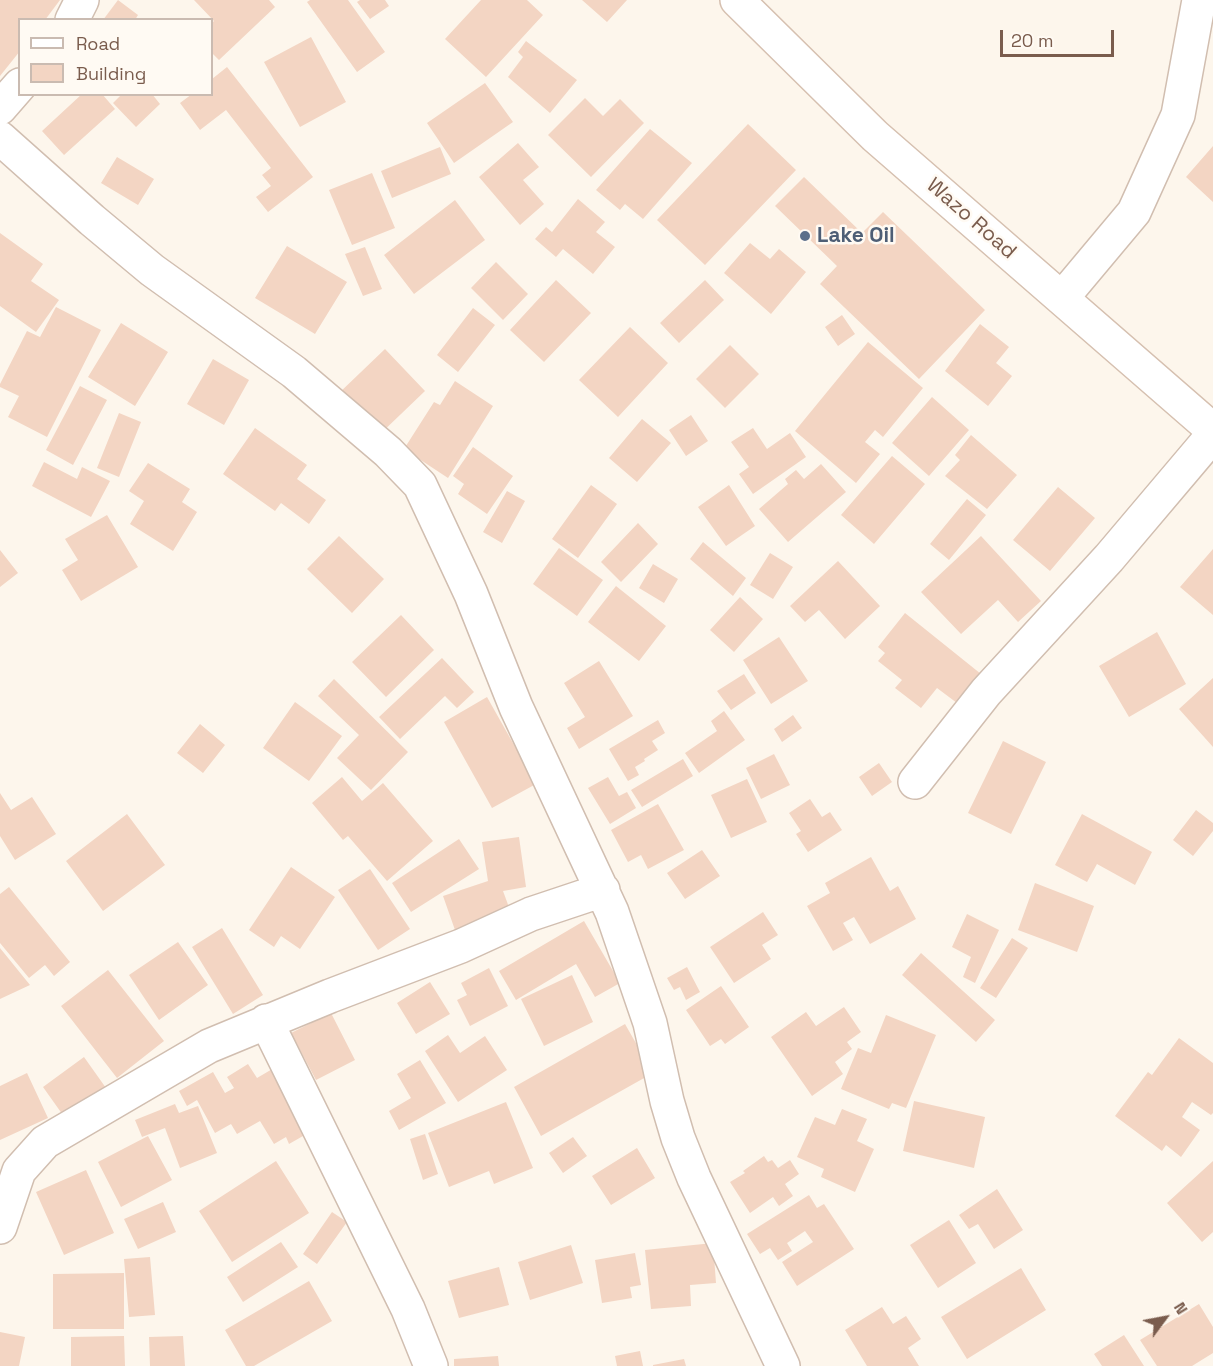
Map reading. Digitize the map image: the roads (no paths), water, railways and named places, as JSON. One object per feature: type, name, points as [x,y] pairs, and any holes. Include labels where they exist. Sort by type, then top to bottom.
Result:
[{"type":"street","points":[[73,18],[82,0]]},
{"type":"street","name":"Wazo Road","points":[[736,0],[875,136],[1213,430]]},
{"type":"street","points":[[1062,298],[1134,212],[1178,114],[1199,0]]},
{"type":"street","points":[[0,108],[18,87]]},
{"type":"street","points":[[0,138],[152,270],[294,372],[388,452],[420,485],[471,594],[516,707],[603,890],[639,988],[678,1138],[694,1178],[783,1366]]},
{"type":"street","points":[[915,782],[986,692],[1109,558],[1213,435]]},
{"type":"street","points":[[0,1227],[19,1171],[45,1143],[209,1046],[266,1021],[461,946],[531,914],[603,890]]},
{"type":"street","points":[[266,1021],[408,1309],[431,1366]]},
{"type":"place","name":"Lake Oil","points":[[805,236]]}]
